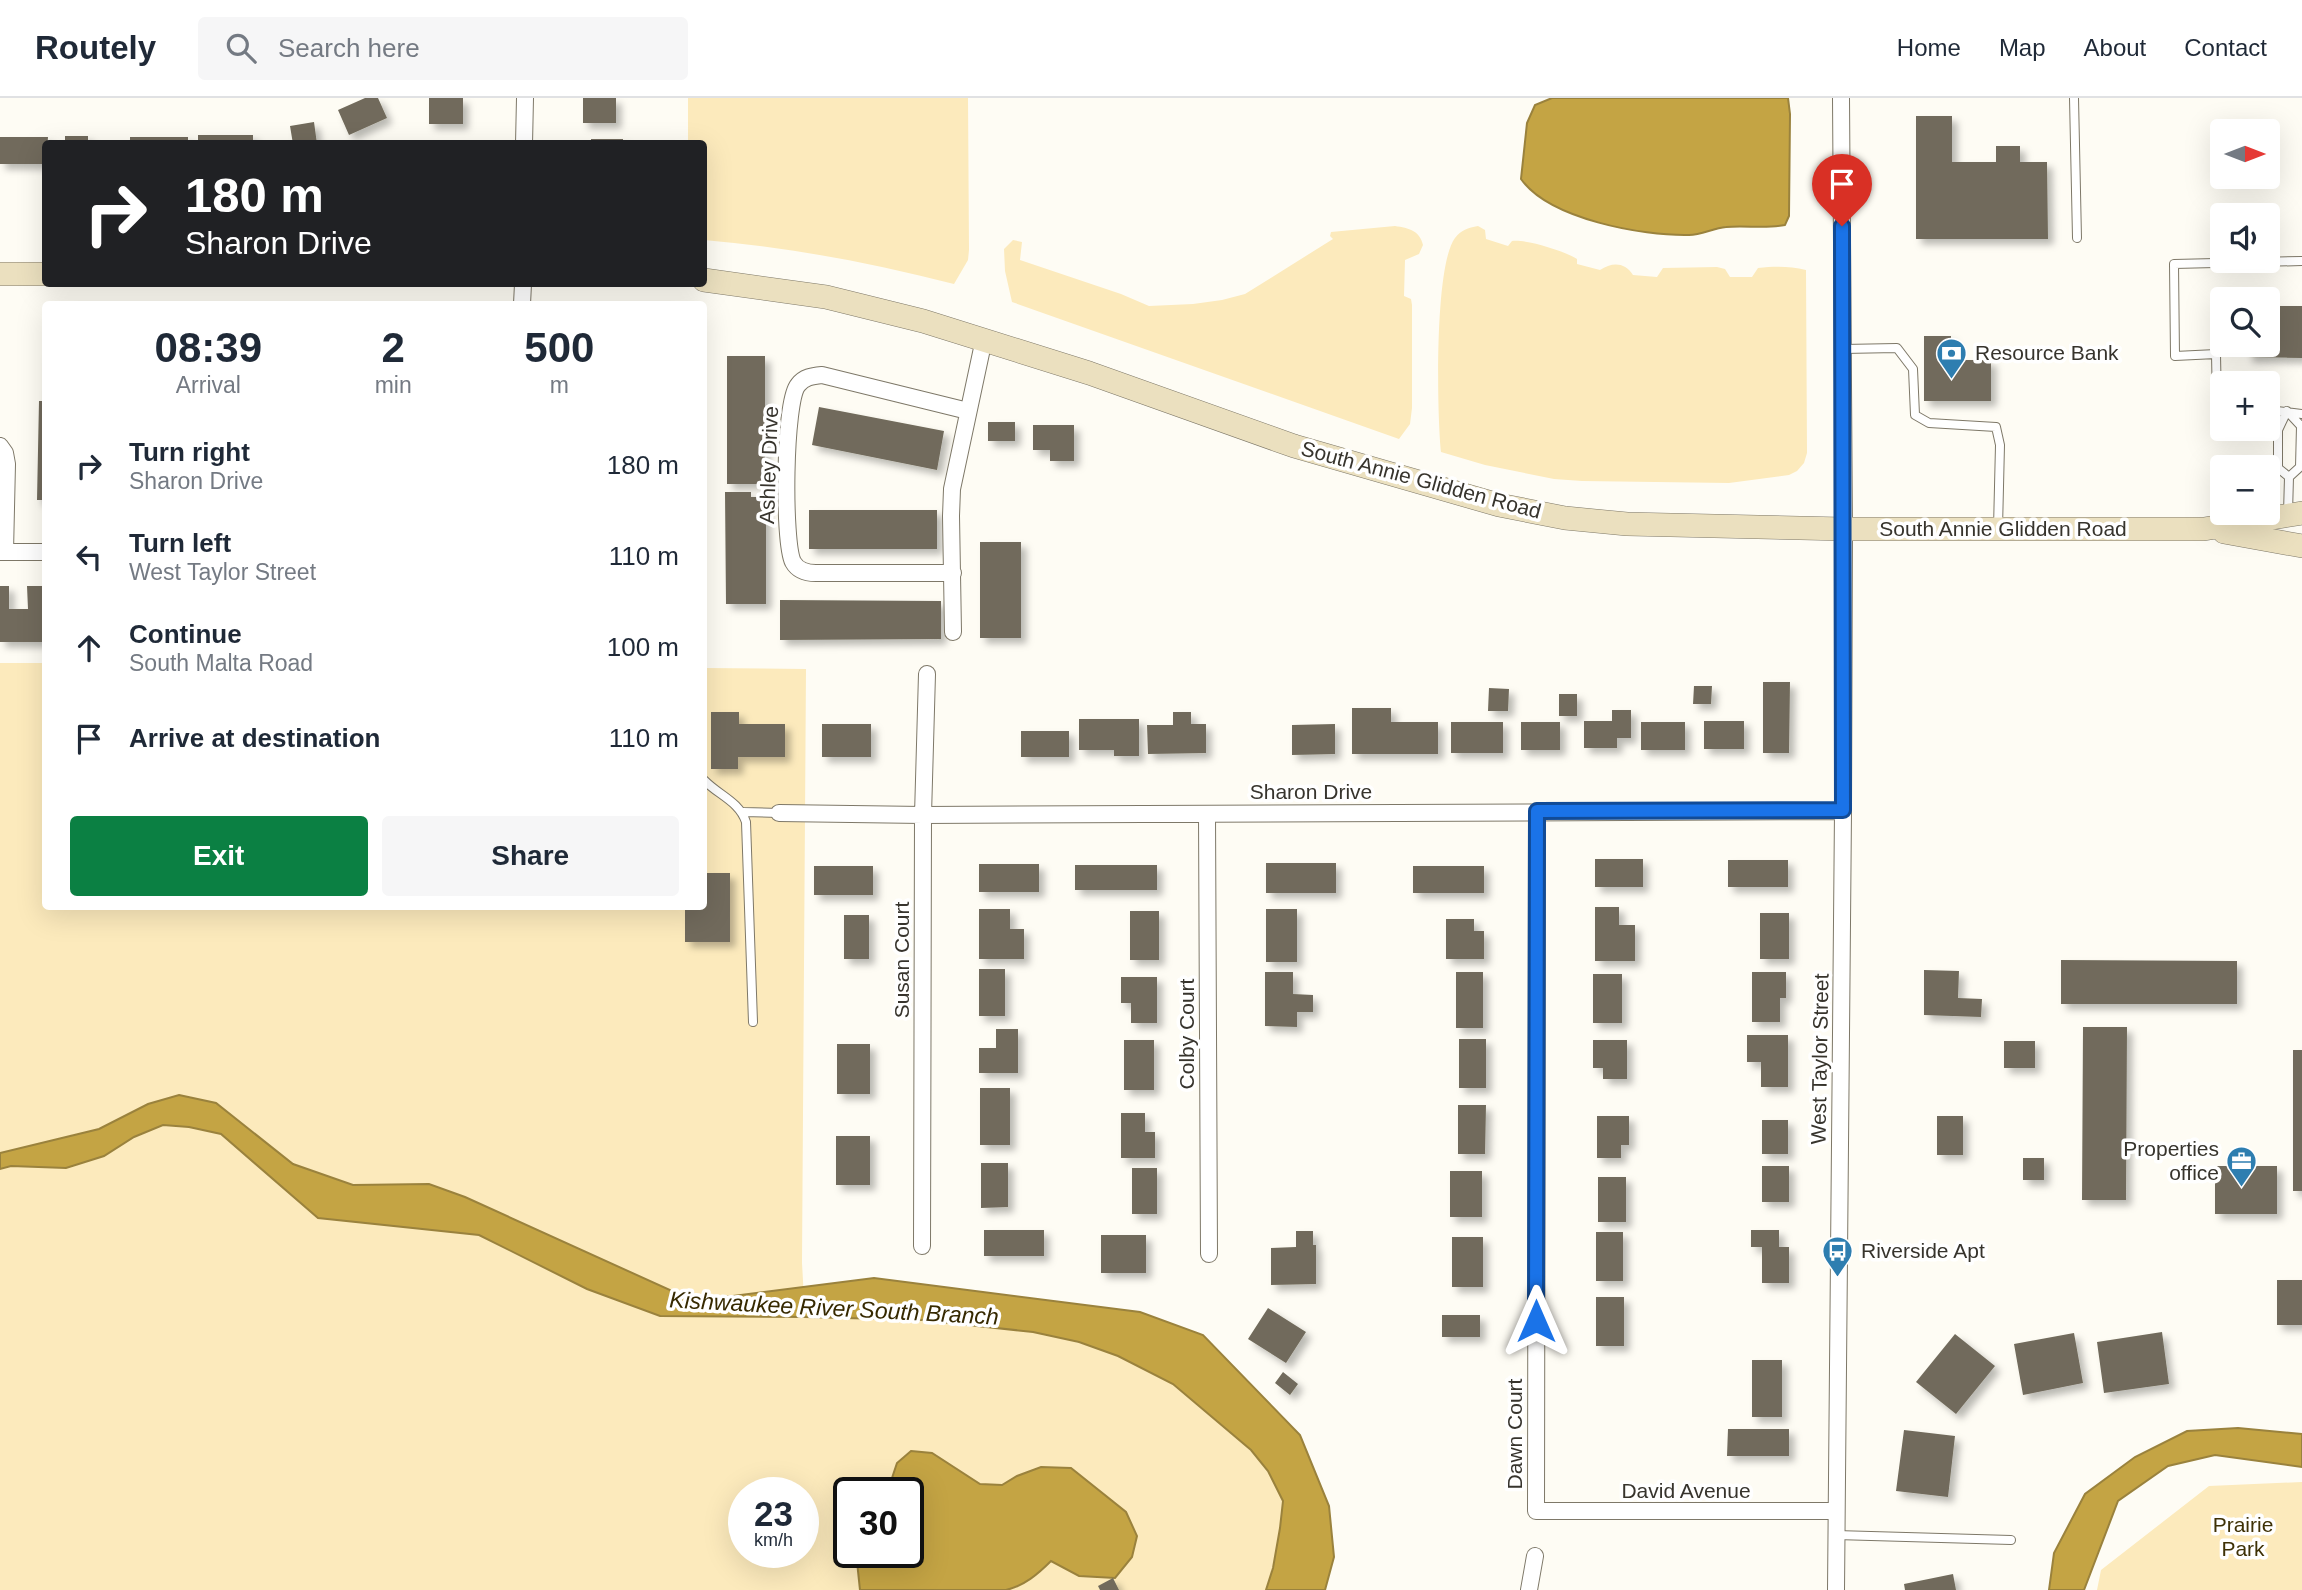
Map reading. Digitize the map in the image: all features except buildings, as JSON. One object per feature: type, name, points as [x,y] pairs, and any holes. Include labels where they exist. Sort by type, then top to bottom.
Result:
[{"type":"main road","points":[[0,274],[42,274]]},
{"type":"main road","name":"South Annie Glidden Road","points":[[707,280],[826,297],[923,321],[1089,373],[1294,446],[1499,505],[1565,517],[1627,524],[1844,529],[2204,529],[2295,514]]},
{"type":"main road","name":"South Annie Glidden Road","points":[[2204,529],[2302,546]]},
{"type":"street","points":[[524,140],[525,98]]},
{"type":"street","name":"West Taylor Street","points":[[1836,1590],[1843,810],[1842,98]]},
{"type":"street","points":[[953,632],[952,489],[984,339]]},
{"type":"street","name":"Ashley Drive","points":[[953,573],[807,573],[798,568],[793,562],[788,537],[787,452],[790,412],[793,392],[798,385],[805,379],[822,375],[968,411]]},
{"type":"street","points":[[0,446],[5,453],[7,464],[3,552],[42,552]]},
{"type":"street","name":"Susan Court","points":[[922,1246],[923,815],[927,674]]},
{"type":"street","name":"Sharon Drive","points":[[779,813],[923,815],[1843,810]]},
{"type":"street","name":"Dawn Court","points":[[1536,1511],[1537,811]]},
{"type":"street","name":"Colby Court","points":[[1207,814],[1209,1254]]},
{"type":"street","name":"David Avenue","points":[[1536,1511],[1836,1511]]},
{"type":"street","points":[[1529,1590],[1535,1556]]},
{"type":"lane","points":[[2074,98],[2077,238]]},
{"type":"lane","points":[[2216,371],[2216,354],[2175,356],[2174,264],[2302,261]]},
{"type":"lane","points":[[1843,349],[1897,348],[1913,369],[1915,415],[1929,423],[1996,427],[2000,445],[1998,529]]},
{"type":"lane","points":[[2280,411],[2302,414]]},
{"type":"lane","points":[[2287,411],[2301,426],[2300,467],[2289,477]]},
{"type":"lane","points":[[2287,411],[2278,430],[2278,468],[2289,477],[2295,514]]},
{"type":"lane","points":[[707,783],[738,806],[746,822],[753,1022]]},
{"type":"lane","points":[[743,812],[779,813]]},
{"type":"lane","points":[[1836,1535],[2011,1541]]},
{"type":"green space","points":[[688,98],[968,98],[968,260],[954,284],[830,257],[707,240],[707,140],[688,140]]},
{"type":"green space","points":[[1395,226],[1413,231],[1423,245],[1419,254],[1405,260],[1404,296],[1411,299],[1412,305],[1412,408],[1410,424],[1399,439],[1012,302],[1005,271],[1004,249],[1013,240],[1022,242],[1020,260],[1149,306],[1193,304],[1245,294],[1333,239],[1331,232]]},
{"type":"green space","points":[[1478,226],[1485,230],[1486,239],[1508,246],[1512,241],[1536,244],[1571,256],[1577,259],[1577,264],[1600,270],[1618,265],[1633,275],[1657,277],[1663,268],[1717,267],[1725,269],[1730,277],[1752,277],[1758,268],[1764,267],[1806,270],[1807,453],[1804,463],[1789,475],[1729,483],[1582,481],[1554,479],[1485,465],[1441,452],[1438,375],[1443,278],[1448,254],[1455,238],[1465,230]]},
{"type":"green space","points":[[0,663],[42,663],[42,910],[707,910],[707,668],[806,669],[802,1263],[805,1316],[994,1326],[1086,1345],[1130,1361],[1178,1387],[1250,1450],[1265,1467],[1281,1498],[1283,1511],[1278,1546],[1266,1590],[0,1590]]},
{"type":"green space","name":"Prairie Park","points":[[2302,1482],[2302,1590],[2097,1590],[2101,1570],[2209,1486]]},
{"type":"water","points":[[1552,98],[1788,98],[1789,216],[1785,225],[1726,227],[1694,235],[1669,235],[1598,222],[1552,205],[1534,193],[1521,179],[1527,123],[1535,105]]},
{"type":"water","name":"Kishwaukee River South Branch","points":[[179,1095],[216,1103],[293,1164],[353,1185],[429,1184],[465,1197],[694,1301],[874,1278],[1140,1312],[1203,1335],[1300,1435],[1329,1506],[1334,1557],[1325,1590],[1266,1590],[1273,1568],[1283,1501],[1268,1471],[1251,1450],[1173,1384],[1118,1356],[1079,1342],[1033,1332],[922,1320],[660,1316],[587,1289],[479,1235],[318,1218],[221,1134],[189,1127],[163,1125],[134,1137],[104,1156],[66,1168],[11,1166],[0,1169],[0,1153],[99,1129],[148,1104]]},
{"type":"water","points":[[2238,1428],[2302,1434],[2302,1467],[2215,1455],[2168,1466],[2118,1501],[2084,1590],[2049,1590],[2054,1553],[2085,1494],[2135,1457],[2187,1431]]},
{"type":"water","points":[[911,1451],[932,1453],[980,1484],[1002,1485],[1041,1467],[1071,1468],[1126,1512],[1137,1536],[1132,1557],[1115,1578],[1079,1576],[1051,1561],[1030,1579],[1006,1590],[860,1590],[858,1568],[924,1568],[924,1477],[892,1477],[897,1463]]},
{"type":"place","name":"Resource Bank","points":[[1952,380]]},
{"type":"place","name":"Properties office","points":[[2242,1188]]},
{"type":"place","name":"Riverside Apt","points":[[1838,1278]]},
{"type":"route","points":[[1536,1321],[1537,811],[1843,810],[1842,226]]}]
